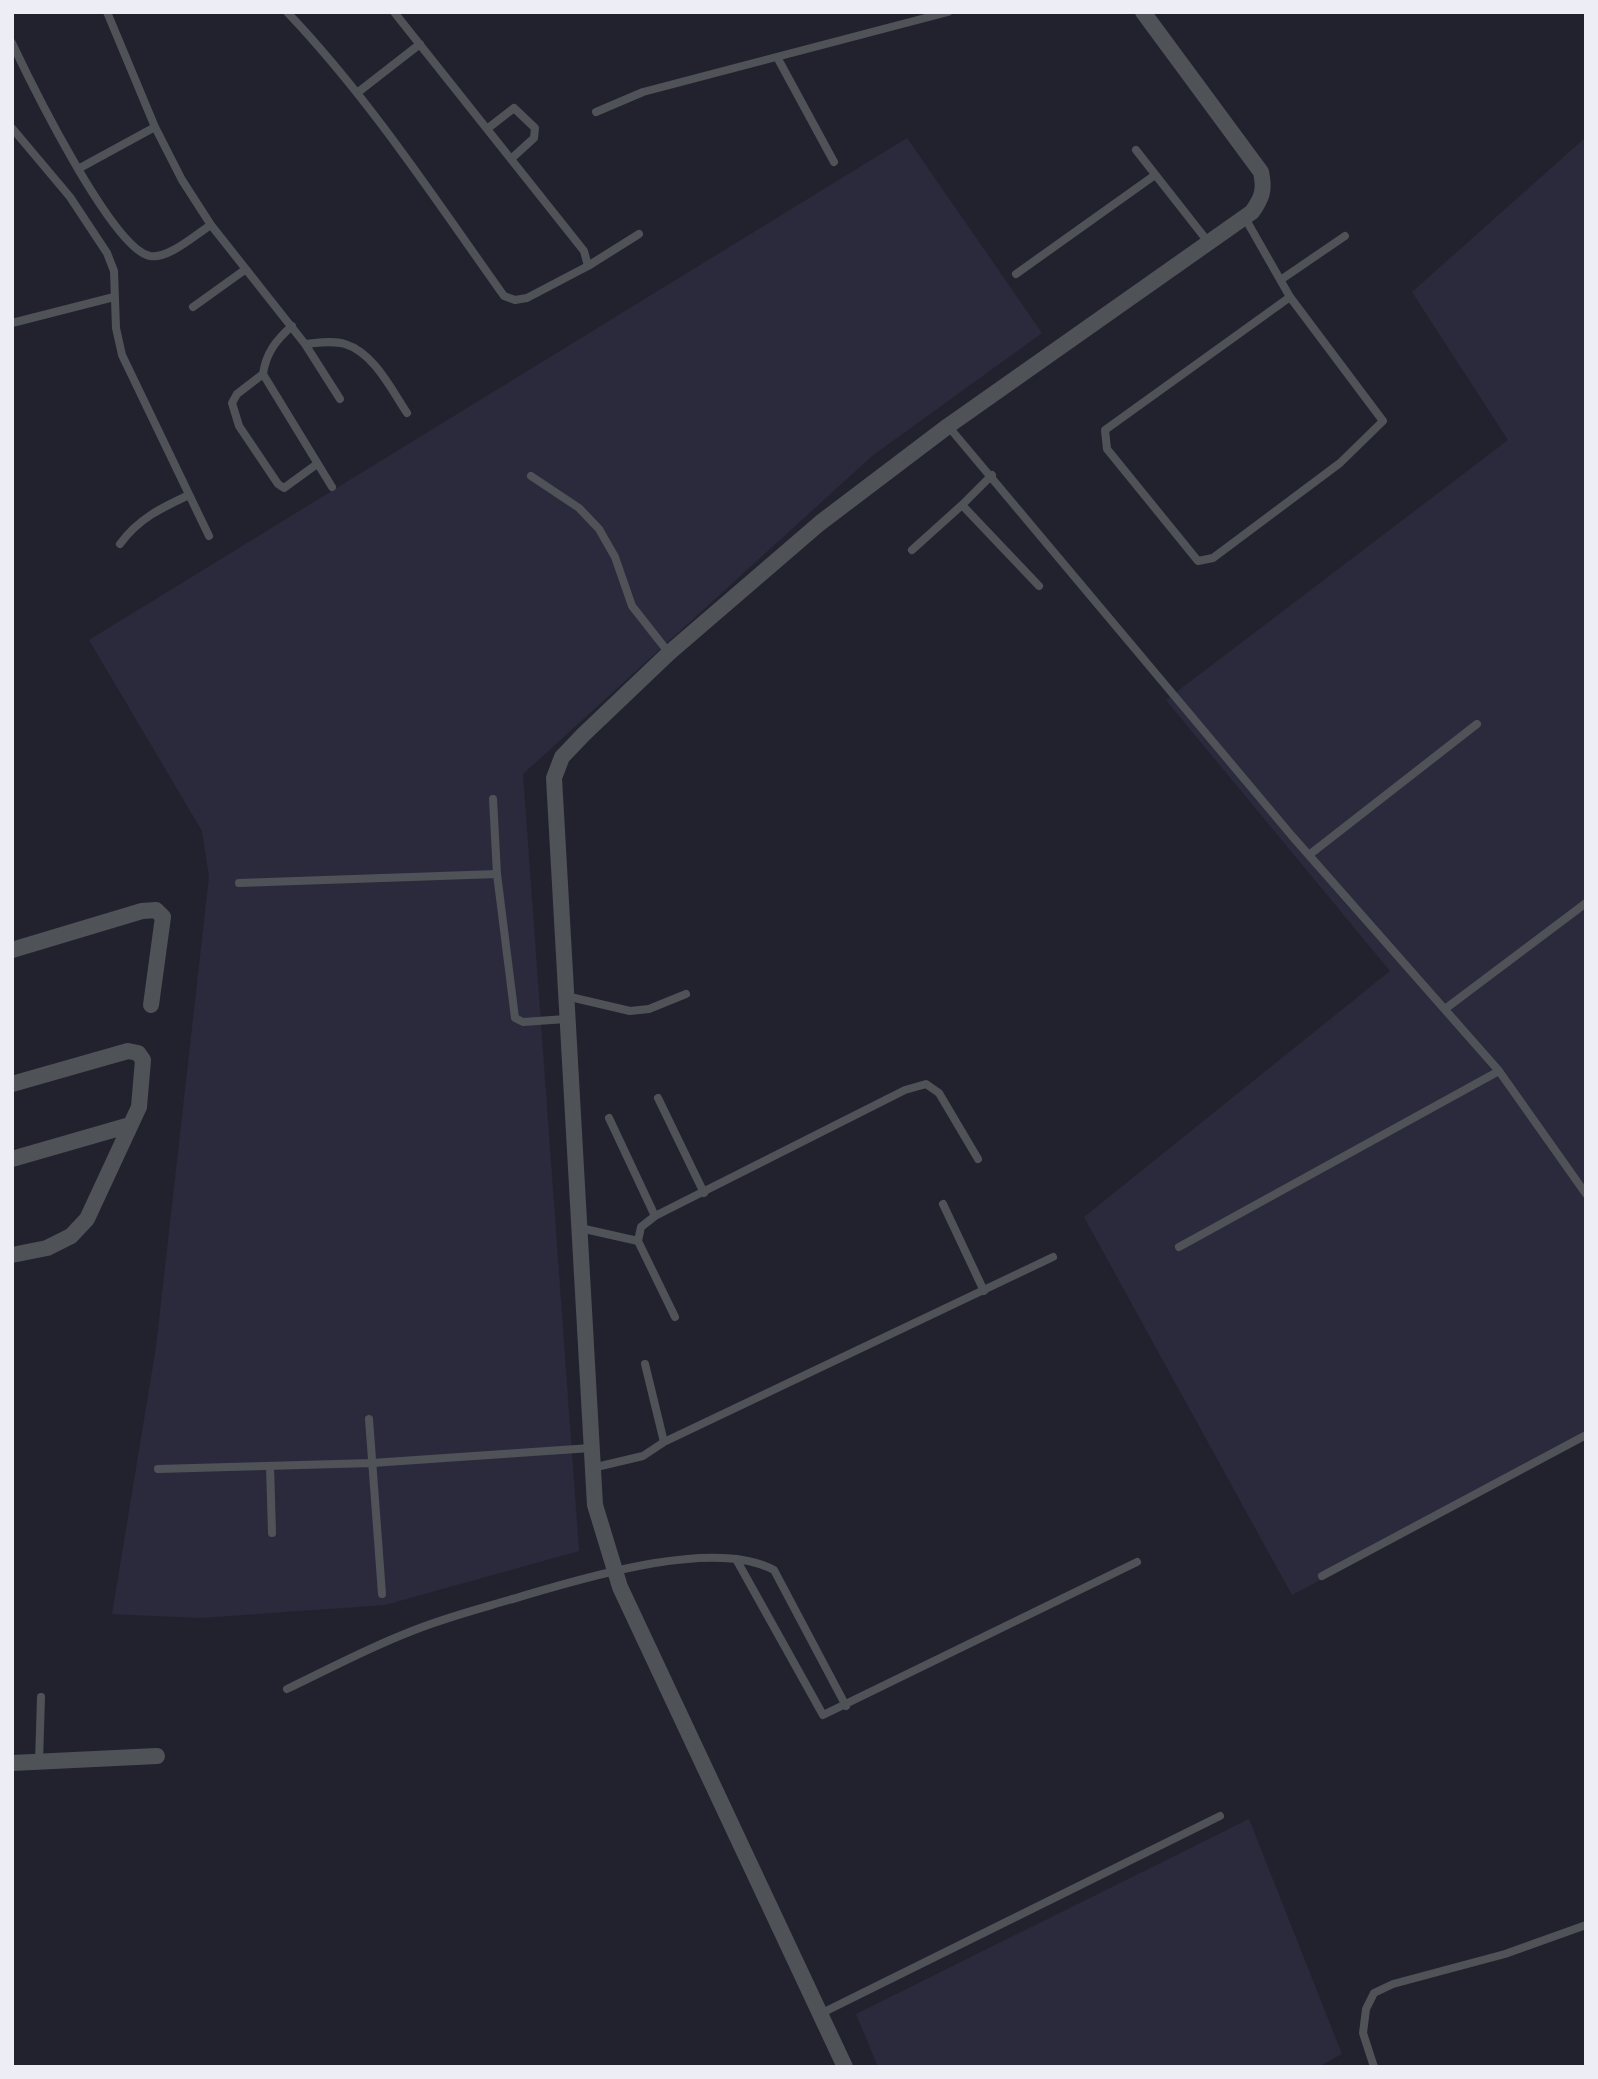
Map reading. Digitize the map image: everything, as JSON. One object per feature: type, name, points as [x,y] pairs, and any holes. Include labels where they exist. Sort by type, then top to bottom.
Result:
[{"type":"street","points":[[838,2064],[820,2014],[678,1717],[612,1569],[595,1505],[577,1228],[554,778],[562,757],[669,653],[820,523],[948,426],[1245,218],[1262,198],[1264,186],[1261,172],[1143,12]]},
{"type":"street","points":[[12,950],[142,911],[156,910],[163,917],[163,932],[151,1005]]},
{"type":"street","points":[[12,1084],[128,1051],[138,1053],[143,1060],[139,1107],[87,1219],[71,1236],[47,1248],[12,1255]]},
{"type":"street","points":[[12,1159],[130,1125]]},
{"type":"street","points":[[12,1763],[157,1756]]},
{"type":"lane","points":[[107,12],[155,127],[182,180],[211,225],[306,344],[340,399]]},
{"type":"lane","points":[[287,12],[357,93],[504,296],[515,300],[527,298],[588,266],[639,234]]},
{"type":"lane","points":[[394,12],[584,251],[588,266]]},
{"type":"lane","points":[[596,112],[625,98],[948,12]]},
{"type":"lane","points":[[12,43],[78,169],[127,239],[142,253],[162,255],[211,225]]},
{"type":"lane","points":[[357,93],[420,44]]},
{"type":"lane","points":[[777,57],[834,162]]},
{"type":"lane","points":[[487,129],[514,108],[535,128],[534,138],[511,159]]},
{"type":"lane","points":[[78,169],[155,127]]},
{"type":"lane","points":[[12,128],[70,197],[107,253],[114,271],[114,297],[121,355],[209,536]]},
{"type":"lane","points":[[1136,150],[1209,243]]},
{"type":"lane","points":[[1016,274],[1155,175]]},
{"type":"lane","points":[[1245,218],[1290,297],[1383,421],[1340,463],[1213,558],[1198,561],[1107,449],[1105,430],[1290,297]]},
{"type":"lane","points":[[1282,279],[1345,236]]},
{"type":"lane","points":[[192,307],[246,269]]},
{"type":"lane","points":[[12,323],[114,297]]},
{"type":"lane","points":[[292,326],[276,341],[265,362],[264,374],[332,487]]},
{"type":"lane","points":[[306,344],[343,343],[356,349],[371,360],[407,413]]},
{"type":"lane","points":[[264,374],[237,394],[232,403],[239,426],[278,484],[284,488],[317,464]]},
{"type":"lane","points":[[948,426],[992,475],[1309,855],[1499,1071],[1586,1194]]},
{"type":"lane","points":[[912,550],[992,475]]},
{"type":"lane","points":[[531,476],[579,508],[599,529],[615,557],[632,606],[669,653]]},
{"type":"lane","points":[[120,544],[132,528],[148,515],[188,495]]},
{"type":"lane","points":[[962,505],[1039,586]]},
{"type":"lane","points":[[1309,855],[1477,724]]},
{"type":"lane","points":[[493,799],[497,874],[515,1018],[523,1022],[566,1019]]},
{"type":"lane","points":[[239,883],[497,874]]},
{"type":"lane","points":[[1445,1009],[1586,903]]},
{"type":"lane","points":[[566,996],[630,1011],[649,1009],[686,994]]},
{"type":"lane","points":[[1178,1247],[1499,1071]]},
{"type":"lane","points":[[675,1317],[638,1241],[641,1227],[655,1216],[905,1090],[926,1084],[939,1093],[978,1159]]},
{"type":"lane","points":[[658,1098],[704,1193]]},
{"type":"lane","points":[[609,1118],[655,1216]]},
{"type":"lane","points":[[943,1204],[984,1291]]},
{"type":"lane","points":[[577,1228],[638,1241]]},
{"type":"lane","points":[[592,1468],[643,1456],[664,1441],[1052,1257]]},
{"type":"lane","points":[[645,1364],[664,1441]]},
{"type":"lane","points":[[369,1419],[382,1594]]},
{"type":"lane","points":[[1322,1577],[1586,1435]]},
{"type":"lane","points":[[158,1469],[372,1462],[591,1448]]},
{"type":"lane","points":[[270,1466],[272,1533]]},
{"type":"lane","points":[[736,1559],[818,1712],[827,1714],[1137,1562]]},
{"type":"lane","points":[[287,1689],[408,1632],[612,1569],[682,1560],[736,1559],[757,1561],[774,1570],[846,1706]]},
{"type":"lane","points":[[39,1762],[41,1697]]},
{"type":"lane","points":[[820,2014],[1220,1816]]},
{"type":"lane","points":[[1374,2067],[1363,2033],[1366,2009],[1374,1993],[1393,1984],[1505,1954],[1586,1925]]},
{"type":"shaded area","points":[[1586,137],[1586,1440],[1292,1595],[1084,1217],[1390,971],[1166,700],[1508,440],[1412,292]]},
{"type":"shaded area","points":[[907,138],[1042,333],[872,456],[523,774],[579,1551],[385,1605],[200,1618],[112,1614],[156,1347],[209,877],[202,831],[89,640]]},
{"type":"shaded area","points":[[1249,1819],[1342,2054],[1318,2067],[878,2067],[856,2014]]}]
